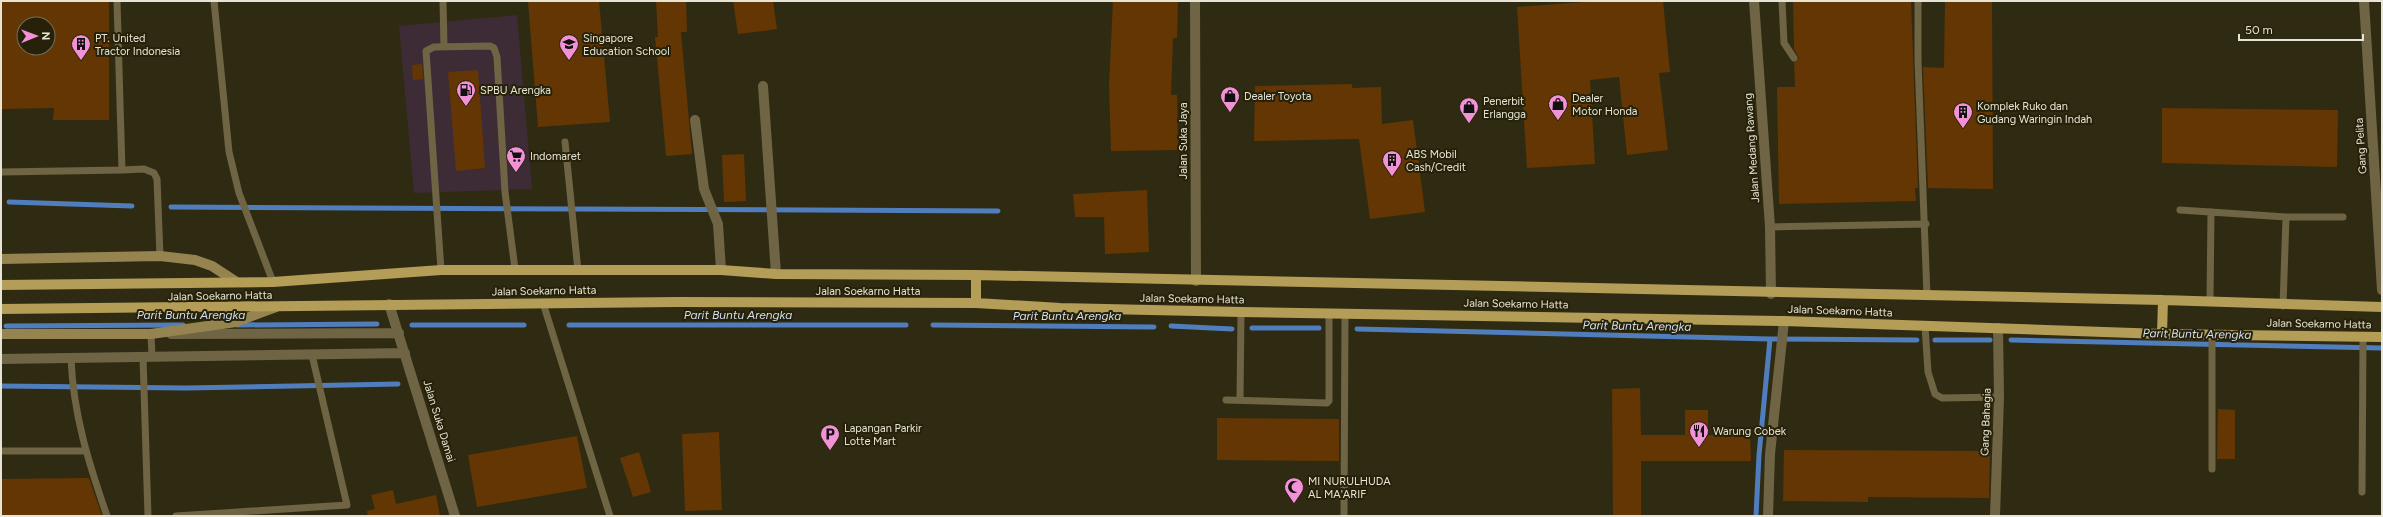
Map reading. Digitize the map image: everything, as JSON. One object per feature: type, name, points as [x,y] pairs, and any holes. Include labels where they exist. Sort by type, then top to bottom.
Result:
[{"type":"main road","name":"Jalan Soekarno Hatta","points":[[1,285],[97,285],[235,281],[273,282],[441,270],[721,270],[776,274],[976,275],[1771,294],[2163,300],[2283,306],[2382,307]]},
{"type":"main road","points":[[976,275],[976,303]]},
{"type":"main road","points":[[2162,334],[2163,300]]},
{"type":"main road","name":"Jalan Soekarno Hatta","points":[[1,310],[100,310],[389,304],[976,303],[1060,308],[1925,326],[2362,340],[2382,337]]},
{"type":"street","name":"Jalan Suka Jaya","points":[[1195,1],[1196,281]]},
{"type":"street","name":"Jalan Medang Rawang","points":[[1754,1],[1770,227],[1771,294]]},
{"type":"street","name":"Gang Pelita","points":[[2364,1],[2382,290]]},
{"type":"street","points":[[763,86],[776,274]]},
{"type":"street","points":[[695,120],[704,189],[718,224],[721,270]]},
{"type":"street","name":"Jalan Soekarno Hatta","points":[[1,259],[160,256],[195,260],[212,266],[235,281]]},
{"type":"street","name":"Jalan Suka Damai","points":[[389,304],[456,516]]},
{"type":"street","points":[[151,334],[236,322],[276,307]]},
{"type":"street","points":[[1768,516],[1770,454],[1784,324]]},
{"type":"street","name":"Gang Bahagia","points":[[1995,516],[1999,397],[1998,328]]},
{"type":"street","points":[[1,334],[399,333]]},
{"type":"street","points":[[1,359],[405,353]]},
{"type":"lane","points":[[117,1],[122,170]]},
{"type":"lane","points":[[214,1],[228,152],[239,193],[273,282]]},
{"type":"lane","points":[[443,1],[444,47]]},
{"type":"lane","points":[[1782,1],[1784,43],[1794,58]]},
{"type":"lane","points":[[1918,1],[1915,61],[1926,224],[1928,296]]},
{"type":"lane","points":[[441,270],[425,56],[426,51],[430,48],[490,46],[496,52],[505,192],[515,269]]},
{"type":"lane","points":[[565,142],[578,271]]},
{"type":"lane","points":[[1,172],[144,169],[154,173],[157,179],[160,256]]},
{"type":"lane","points":[[2180,210],[2286,217],[2343,217]]},
{"type":"lane","points":[[2210,302],[2211,212]]},
{"type":"lane","points":[[2283,306],[2286,217]]},
{"type":"lane","points":[[1770,227],[1926,224]]},
{"type":"lane","points":[[543,303],[610,516]]},
{"type":"lane","points":[[1240,400],[1241,312]]},
{"type":"lane","points":[[1344,516],[1345,313]]},
{"type":"lane","points":[[1226,400],[1327,403],[1329,401],[1329,314]]},
{"type":"lane","points":[[1925,326],[1928,372],[1935,394],[1942,398],[1999,397]]},
{"type":"lane","points":[[148,516],[148,357],[151,334]]},
{"type":"lane","points":[[2212,336],[2212,469]]},
{"type":"lane","points":[[2362,340],[2362,492]]},
{"type":"lane","points":[[176,516],[347,505],[312,355]]},
{"type":"lane","points":[[71,358],[76,410],[85,451],[107,516]]},
{"type":"lane","points":[[1,451],[85,451]]},
{"type":"shaded area","name":"SPBU Arengka","points":[[517,15],[532,189],[414,193],[399,26]]},
{"type":"building","name":"PT. United Tractor Indonesia","points":[[1,1],[109,1],[109,120],[53,120],[54,108],[1,109]]},
{"type":"building","name":"Singapore Education School","points":[[528,1],[599,1],[610,122],[538,127]]},
{"type":"building","points":[[656,1],[686,1],[687,32],[681,32],[692,154],[666,156],[655,37],[658,37]]},
{"type":"building","points":[[733,1],[773,1],[777,29],[738,34]]},
{"type":"building","points":[[1113,1],[1178,1],[1177,38],[1173,38],[1171,95],[1177,95],[1178,150],[1111,151],[1109,85]]},
{"type":"building","points":[[1598,1],[1663,1],[1670,72],[1659,73],[1668,150],[1627,155],[1619,77],[1590,80],[1595,164],[1527,168],[1517,7]]},
{"type":"building","points":[[1793,1],[1911,1],[1918,188],[1915,188],[1916,201],[1779,204],[1777,87],[1795,87],[1794,63],[1799,58],[1794,49]]},
{"type":"building","name":"Komplek Ruko dan Gudang Waringin Indah","points":[[1945,1],[1992,1],[1993,189],[1928,188],[1923,67],[1944,68]]},
{"type":"building","points":[[422,64],[423,79],[413,80],[412,65]]},
{"type":"building","points":[[478,70],[485,168],[456,171],[448,72]]},
{"type":"building","points":[[1352,84],[1352,88],[1381,87],[1382,124],[1413,120],[1425,212],[1370,219],[1359,139],[1254,141],[1255,86]]},
{"type":"building","points":[[2162,108],[2338,110],[2337,167],[2162,163]]},
{"type":"building","points":[[744,154],[746,201],[724,202],[722,155]]},
{"type":"building","points":[[1147,190],[1149,252],[1105,254],[1104,217],[1075,217],[1073,194]]},
{"type":"building","points":[[1640,388],[1641,435],[1685,435],[1685,410],[1708,410],[1708,435],[1750,435],[1751,461],[1641,461],[1641,516],[1613,516],[1612,389]]},
{"type":"building","points":[[2218,409],[2235,410],[2235,459],[2217,459]]},
{"type":"building","points":[[1217,418],[1339,419],[1339,461],[1217,460]]},
{"type":"building","points":[[719,432],[722,510],[685,511],[682,434]]},
{"type":"building","points":[[577,436],[587,488],[477,507],[468,455]]},
{"type":"building","points":[[1784,450],[1990,451],[1989,498],[1868,497],[1868,502],[1783,501]]},
{"type":"building","points":[[639,452],[651,492],[633,497],[620,458]]},
{"type":"building","points":[[89,478],[102,516],[1,516],[1,479]]},
{"type":"building","points":[[393,490],[396,504],[436,495],[440,516],[368,516],[367,511],[375,509],[371,495]]},
{"type":"waterway","points":[[9,202],[132,206]]},
{"type":"waterway","points":[[171,207],[998,211]]},
{"type":"waterway","name":"Parit Buntu Arengka","points":[[237,325],[377,324]]},
{"type":"waterway","name":"Parit Buntu Arengka","points":[[6,326],[183,325]]},
{"type":"waterway","name":"Parit Buntu Arengka","points":[[412,325],[524,325]]},
{"type":"waterway","name":"Parit Buntu Arengka","points":[[569,325],[906,325]]},
{"type":"waterway","name":"Parit Buntu Arengka","points":[[933,325],[1154,327]]},
{"type":"waterway","name":"Parit Buntu Arengka","points":[[1171,326],[1232,329]]},
{"type":"waterway","name":"Parit Buntu Arengka","points":[[1252,328],[1319,328]]},
{"type":"waterway","name":"Parit Buntu Arengka","points":[[1357,329],[1770,339],[1917,340]]},
{"type":"waterway","points":[[1756,516],[1759,455],[1770,339]]},
{"type":"waterway","name":"Parit Buntu Arengka","points":[[1935,340],[1990,340]]},
{"type":"waterway","name":"Parit Buntu Arengka","points":[[2011,340],[2382,348]]},
{"type":"waterway","points":[[1,386],[186,388],[398,384]]},
{"type":"place","name":"PT. United Tractor Indonesia","points":[[81,61]]},
{"type":"place","name":"Singapore Education School","points":[[569,61]]},
{"type":"place","name":"SPBU Arengka","points":[[466,107]]},
{"type":"place","name":"Dealer Toyota","points":[[1230,113]]},
{"type":"place","name":"Dealer Motor Honda","points":[[1558,121]]},
{"type":"place","name":"Penerbit Erlangga","points":[[1469,124]]},
{"type":"place","name":"Komplek Ruko dan Gudang Waringin Indah","points":[[1963,129]]},
{"type":"place","name":"Indomaret","points":[[516,173]]},
{"type":"place","name":"ABS Mobil Cash/Credit","points":[[1392,177]]},
{"type":"place","name":"Warung Cobek","points":[[1699,448]]},
{"type":"place","name":"Lapangan Parkir Lotte Mart","points":[[830,451]]},
{"type":"place","name":"MI NURULHUDA AL MA'ARIF","points":[[1294,504]]}]
